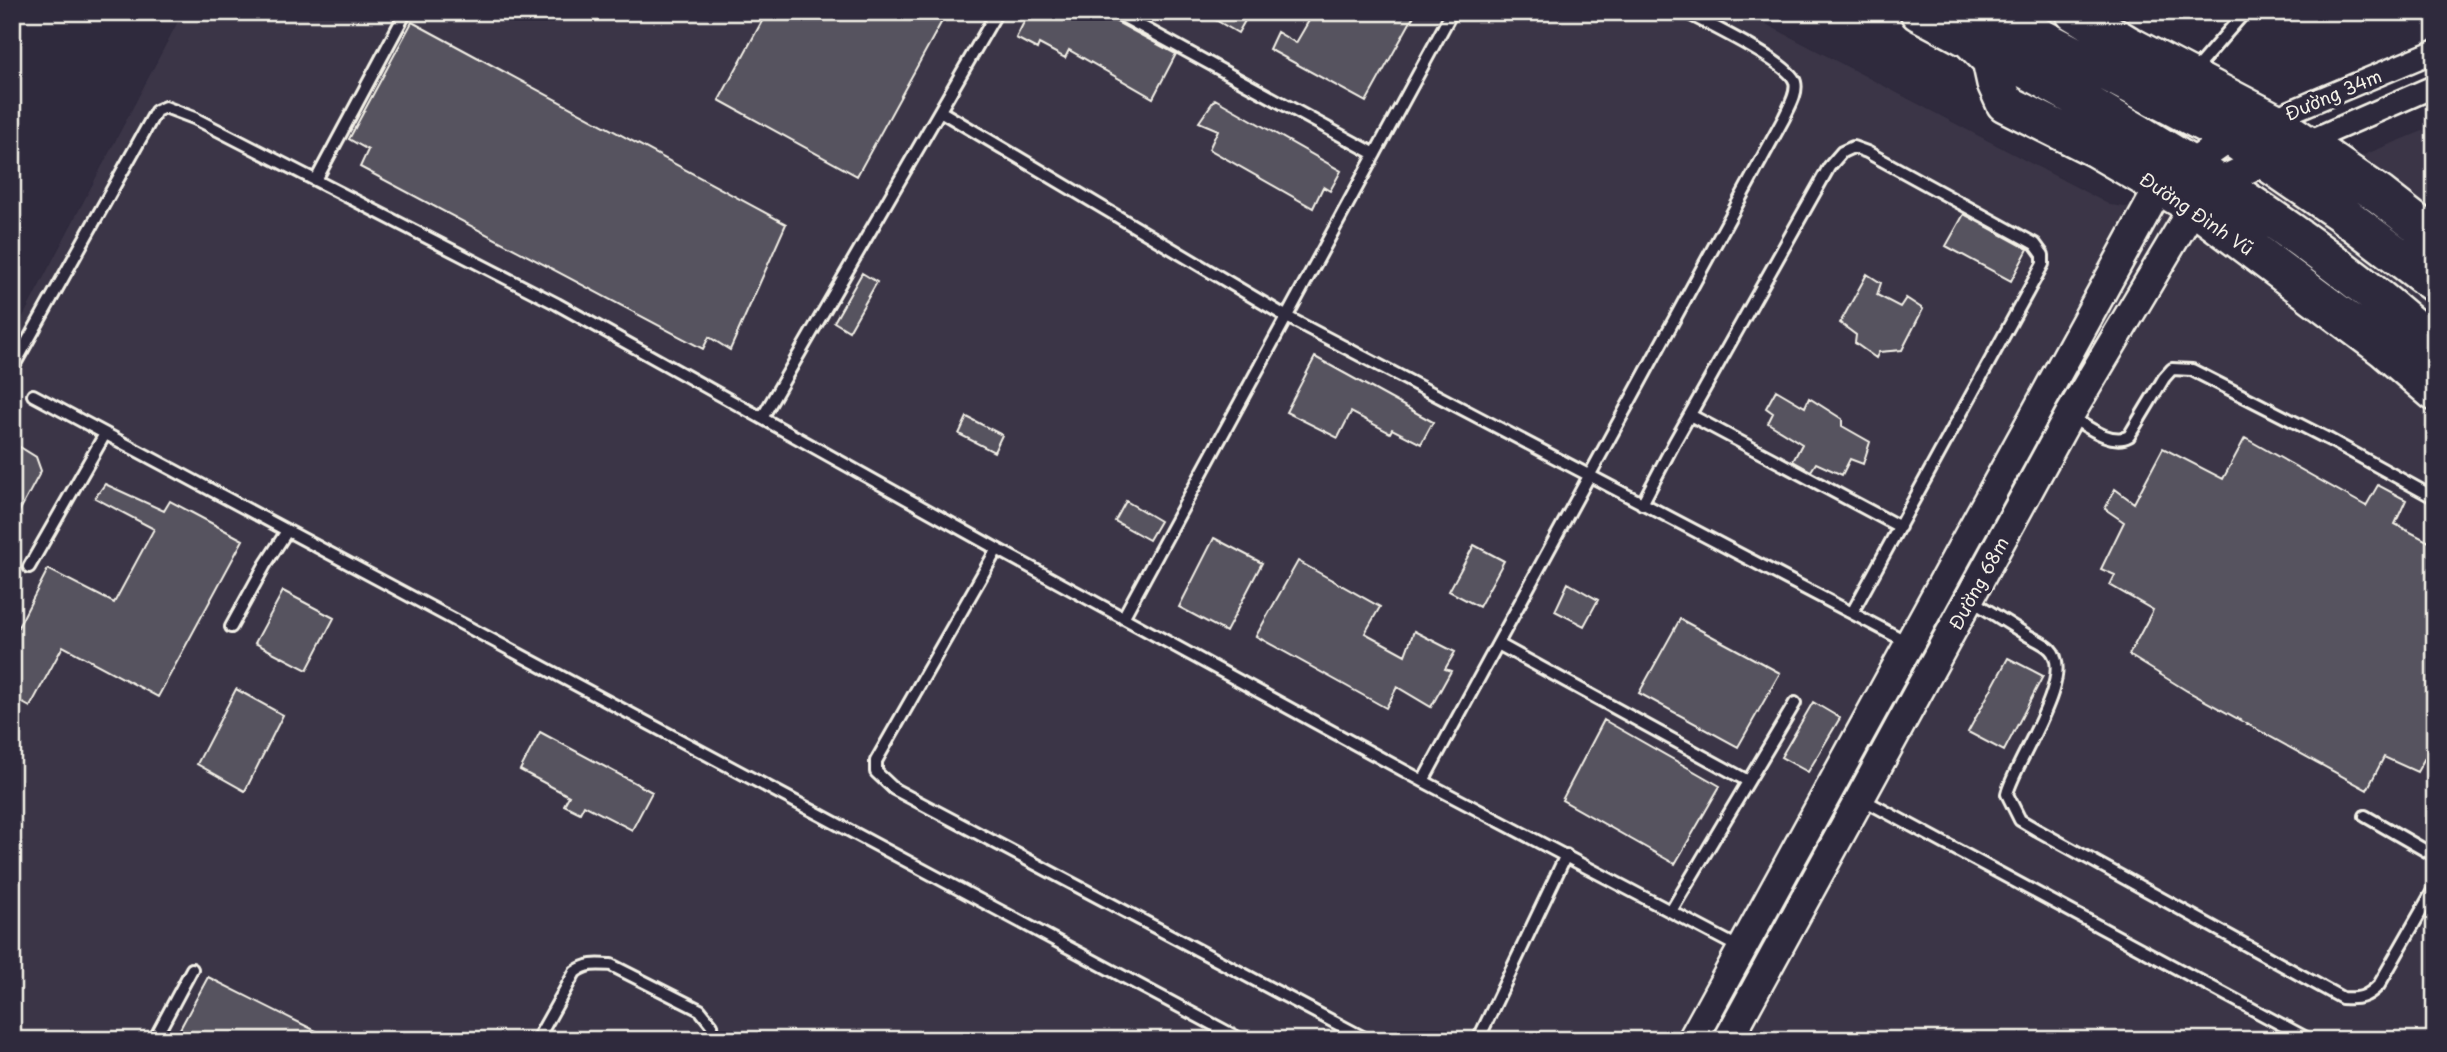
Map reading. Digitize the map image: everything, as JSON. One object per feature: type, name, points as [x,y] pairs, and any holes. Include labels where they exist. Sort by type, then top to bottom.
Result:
[{"type":"highway","name":"Đường Đình Vũ","points":[[1919,12],[1980,25],[2231,137],[2340,212],[2435,284]]},
{"type":"highway","points":[[2000,12],[2020,12]]},
{"type":"highway","points":[[2074,12],[2128,45],[2270,120],[2380,195],[2435,238]]},
{"type":"highway","name":"Đường Đình Vũ","points":[[1980,25],[2017,62],[2190,185],[2435,392]]},
{"type":"highway","name":"Đường Đình Vũ","points":[[2190,185],[2323,254],[2435,347]]},
{"type":"street","name":"Đường 34m","points":[[2231,137],[2435,51]]},
{"type":"street","points":[[2190,185],[2266,160],[2435,86]]},
{"type":"street","points":[[1692,1040],[1909,643],[2190,185],[2231,137]]},
{"type":"street","name":"Đường 68m","points":[[1728,1040],[2069,416],[2190,185]]},
{"type":"lane","points":[[316,180],[406,12]]},
{"type":"lane","points":[[762,418],[997,12]]},
{"type":"lane","points":[[1115,12],[1375,155]]},
{"type":"lane","points":[[1123,618],[1452,12]]},
{"type":"lane","points":[[1423,781],[1794,96],[1796,84],[1791,73],[1685,12]]},
{"type":"lane","points":[[2188,76],[2245,12]]},
{"type":"lane","points":[[12,369],[156,111],[165,107],[194,118],[558,304],[997,550],[1423,781],[1742,949]]},
{"type":"lane","points":[[940,111],[1287,317],[1909,643]]},
{"type":"lane","points":[[1642,504],[1829,167],[1842,152],[1853,147],[1867,152],[2035,244],[2043,255],[2043,264],[1852,613]]},
{"type":"lane","points":[[2069,416],[2107,437],[2124,439],[2129,436],[2172,369],[2192,370],[2435,498]]},
{"type":"lane","points":[[33,395],[1242,1040]]},
{"type":"lane","points":[[1690,415],[1900,527]]},
{"type":"lane","points":[[30,567],[105,434]]},
{"type":"lane","points":[[231,627],[265,565],[288,531]]},
{"type":"lane","points":[[997,550],[876,761],[876,772],[894,789],[1368,1040]]},
{"type":"lane","points":[[1969,599],[2050,649],[2057,665],[2056,681],[2047,708],[2010,780],[2007,794],[2020,820],[2342,998],[2360,999],[2379,985],[2435,887]]},
{"type":"lane","points":[[1498,644],[1748,780]]},
{"type":"lane","points":[[1671,911],[1795,703]]},
{"type":"lane","points":[[1860,798],[2310,1040]]},
{"type":"lane","points":[[2365,816],[2435,856]]},
{"type":"lane","points":[[1478,1040],[1566,855]]},
{"type":"lane","points":[[537,1040],[575,972],[585,965],[599,964],[611,965],[700,1010],[712,1026],[713,1040]]},
{"type":"lane","points":[[154,1040],[192,969]]},
{"type":"shaded area","points":[[183,12],[1743,12],[2110,205],[2209,218],[2435,126],[2435,1040],[12,1040],[12,338]]},
{"type":"building","points":[[767,12],[947,12],[857,176],[719,100]]},
{"type":"building","points":[[1029,12],[1106,12],[1111,19],[1176,54],[1153,98],[1069,50],[1065,58],[1039,44],[1037,49],[1016,38]]},
{"type":"building","points":[[1202,12],[1250,12],[1238,33]]},
{"type":"building","points":[[1314,12],[1416,12],[1366,102],[1269,49],[1277,32],[1296,43]]},
{"type":"building","points":[[412,22],[786,224],[730,350],[709,337],[703,349],[360,167],[368,150],[349,139]]},
{"type":"building","points":[[1215,99],[1341,171],[1330,191],[1323,187],[1313,208],[1209,149],[1218,130],[1199,122]]},
{"type":"building","points":[[1964,214],[2028,249],[2011,281],[1946,246]]},
{"type":"building","points":[[862,273],[877,282],[849,331],[834,322]]},
{"type":"building","points":[[1867,274],[1881,283],[1877,295],[1900,307],[1906,298],[1923,309],[1902,350],[1879,352],[1876,358],[1855,343],[1856,335],[1840,323]]},
{"type":"building","points":[[1315,357],[1433,422],[1421,444],[1392,429],[1390,433],[1351,412],[1338,438],[1286,412]]},
{"type":"building","points":[[1776,390],[1805,407],[1809,398],[1842,419],[1842,426],[1870,442],[1863,464],[1850,459],[1842,475],[1816,463],[1811,471],[1793,461],[1802,444],[1768,423],[1773,413],[1766,408]]},
{"type":"building","points":[[967,417],[1002,435],[994,452],[959,434]]},
{"type":"building","points":[[2245,438],[2366,506],[2378,485],[2406,500],[2395,524],[2435,545],[2435,740],[2417,772],[2384,757],[2367,790],[2187,691],[2129,655],[2153,610],[2110,585],[2115,575],[2101,569],[2124,522],[2105,509],[2115,489],[2134,503],[2163,448],[2223,479]]},
{"type":"building","points":[[12,442],[36,457],[41,471],[12,525]]},
{"type":"building","points":[[105,484],[164,511],[170,501],[243,540],[158,697],[63,646],[30,707],[12,697],[12,639],[48,569],[114,603],[154,529],[95,498]]},
{"type":"building","points":[[1126,501],[1160,521],[1149,540],[1115,521]]},
{"type":"building","points":[[1214,538],[1262,563],[1226,632],[1179,607]]},
{"type":"building","points":[[1474,545],[1504,561],[1479,607],[1449,591]]},
{"type":"building","points":[[1298,561],[1380,607],[1365,633],[1405,655],[1414,631],[1455,652],[1445,669],[1451,671],[1431,707],[1397,687],[1386,708],[1256,636]]},
{"type":"building","points":[[1568,583],[1598,600],[1584,626],[1555,611]]},
{"type":"building","points":[[283,591],[334,618],[307,670],[255,643]]},
{"type":"building","points":[[1680,619],[1780,673],[1738,747],[1639,693]]},
{"type":"building","points":[[2008,658],[2043,676],[2004,751],[1968,732]]},
{"type":"building","points":[[236,689],[283,715],[245,791],[197,764]]},
{"type":"building","points":[[1813,702],[1840,718],[1808,772],[1781,757]]},
{"type":"building","points":[[1604,720],[1720,786],[1675,864],[1562,800]]},
{"type":"building","points":[[540,732],[652,792],[632,830],[584,805],[580,813],[564,805],[569,796],[520,770]]},
{"type":"building","points":[[208,977],[334,1040],[174,1040]]}]
